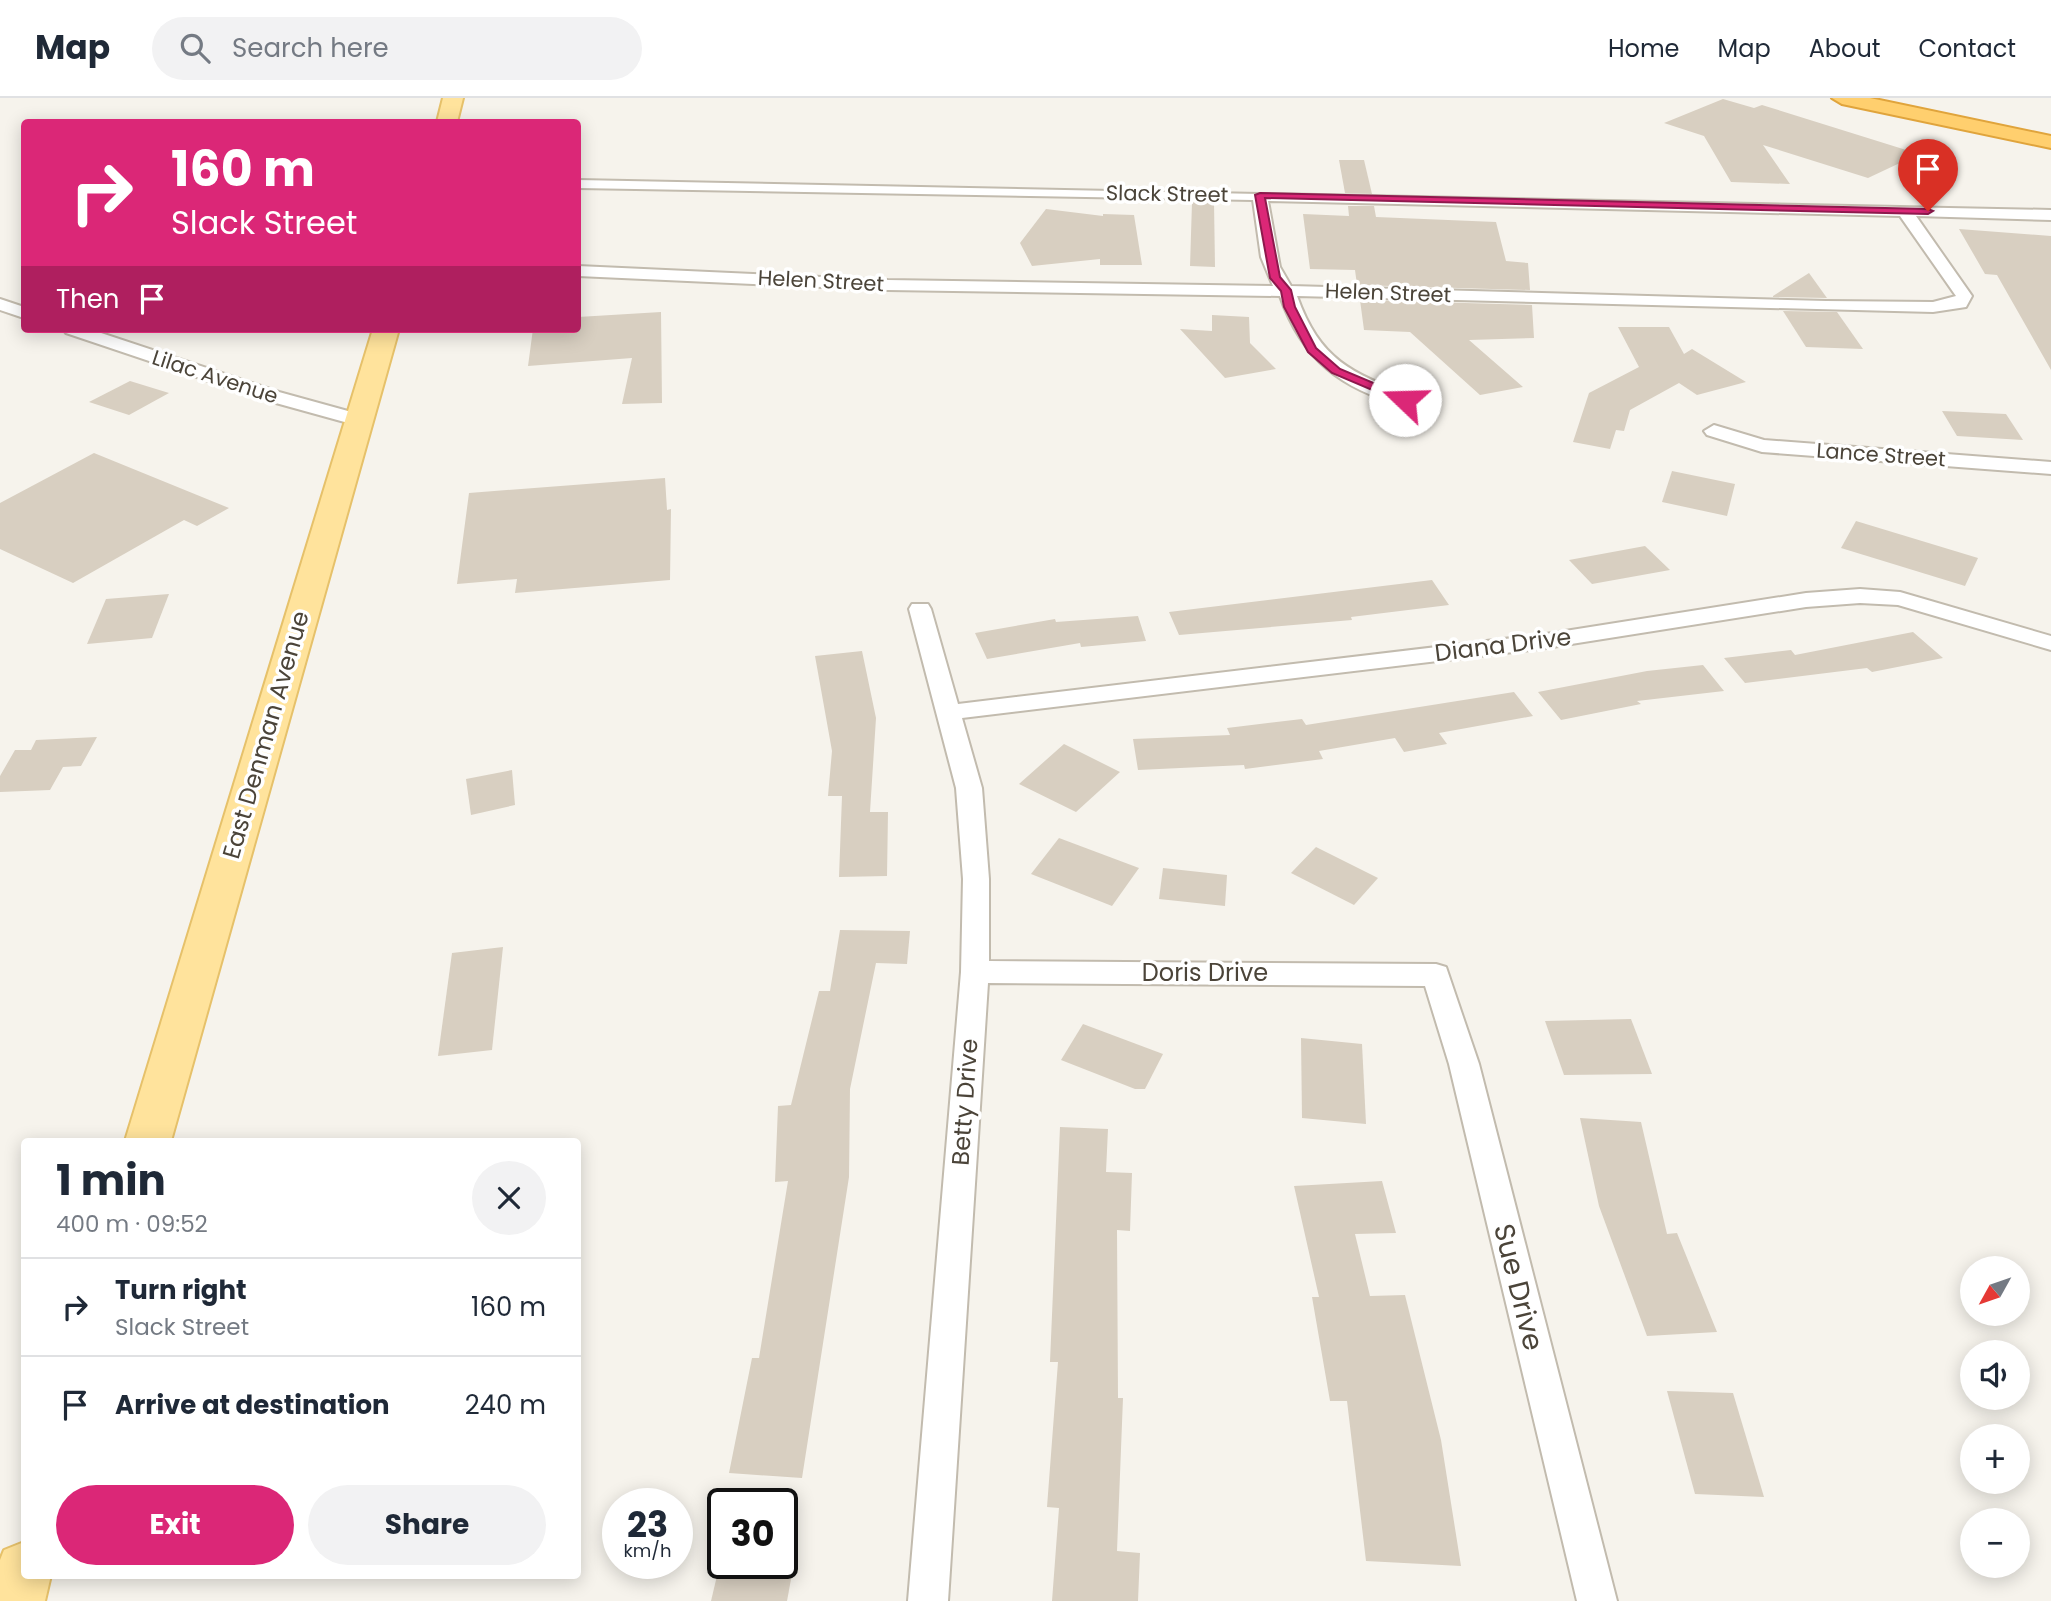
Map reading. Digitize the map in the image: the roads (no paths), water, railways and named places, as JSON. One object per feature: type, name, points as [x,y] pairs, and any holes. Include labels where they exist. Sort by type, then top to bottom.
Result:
[{"type":"highway","points":[[1842,98],[2051,148]]},
{"type":"highway","points":[[1918,98],[2051,127]]},
{"type":"highway","points":[[1970,127],[2051,142]]},
{"type":"main road","points":[[448,119],[453,98]]},
{"type":"main road","name":"East Denman Avenue","points":[[149,1138],[385,333]]},
{"type":"main road","points":[[16,1601],[22,1579]]},
{"type":"street","name":"Slack Street","points":[[581,184],[1260,195],[2051,215]]},
{"type":"street","points":[[1260,195],[1275,278],[1286,290],[1290,307],[1312,350],[1336,371],[1405,400]]},
{"type":"street","name":"Helen Street","points":[[581,271],[888,285],[1286,290],[1839,306],[1933,307],[1960,303],[1964,296],[1903,211]]},
{"type":"street","points":[[0,304],[21,312]]},
{"type":"street","name":"Lilac Avenue","points":[[84,333],[272,396],[359,420]]},
{"type":"street","name":"Lance Street","points":[[1714,431],[1762,446],[2051,468]]},
{"type":"street","name":"Diana Drive","points":[[950,712],[1546,640],[1806,600],[1860,596],[1900,599],[2051,643]]},
{"type":"street","name":"Betty Drive","points":[[920,609],[969,788],[976,879],[975,972],[928,1601]]},
{"type":"street","name":"Doris Drive","points":[[975,972],[1436,975]]},
{"type":"street","name":"Sue Drive","points":[[1436,975],[1464,1064],[1597,1601]]}]
